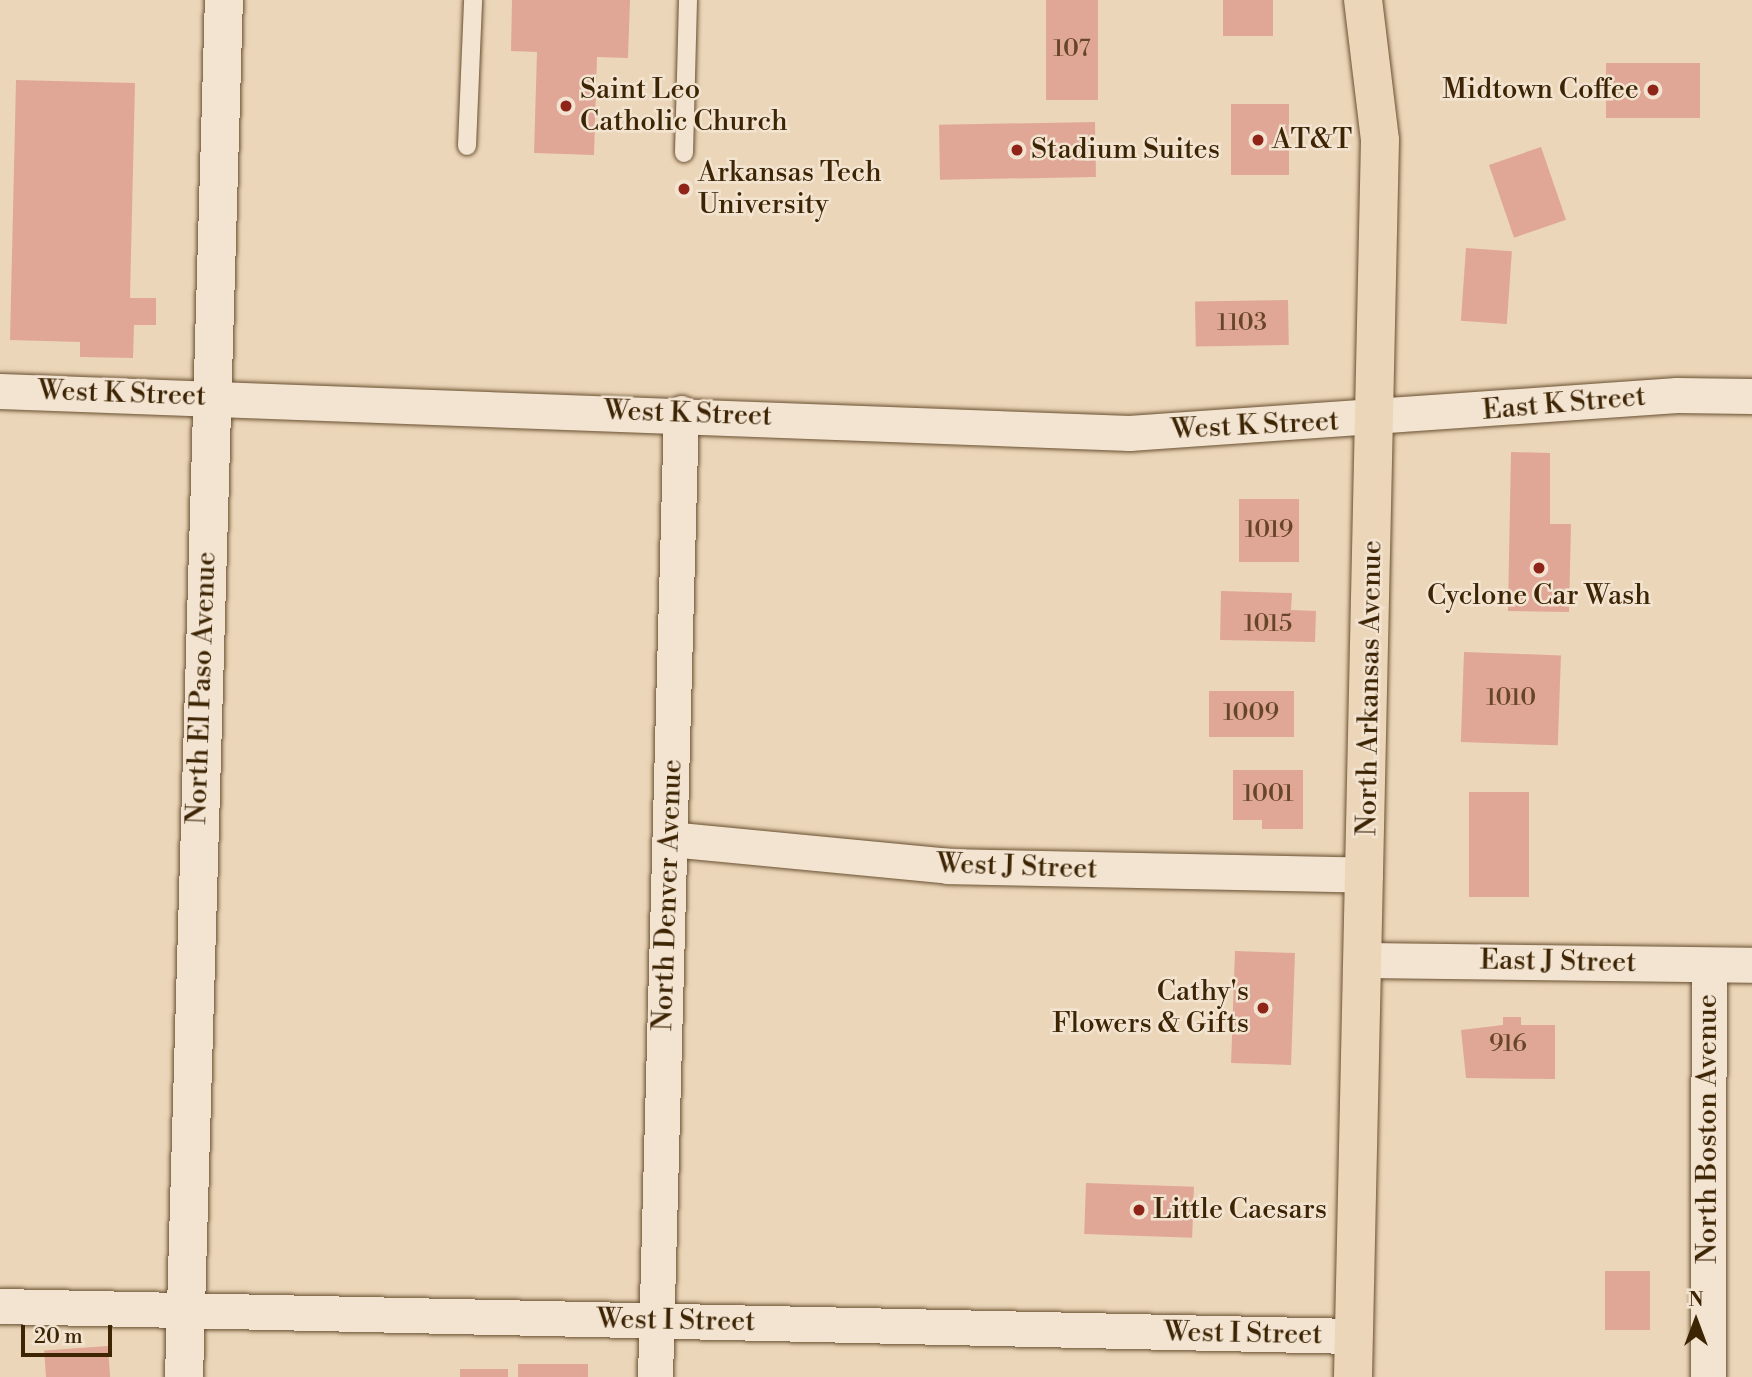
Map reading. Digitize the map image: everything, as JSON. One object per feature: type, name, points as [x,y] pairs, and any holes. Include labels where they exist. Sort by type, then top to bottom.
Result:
[{"type":"highway","name":"North Arkansas Avenue","points":[[1353,1377],[1376,420],[1380,140],[1363,0]]},
{"type":"street","name":"North El Paso Avenue","points":[[184,1377],[209,396],[224,0]]},
{"type":"street","name":"West K Street","points":[[0,391],[681,413],[1129,433],[1376,420]]},
{"type":"street","name":"East K Street","points":[[1376,420],[1677,395],[1752,396]]},
{"type":"street","name":"North Denver Avenue","points":[[655,1377],[681,413]]},
{"type":"street","name":"West J Street","points":[[670,839],[948,866],[1366,875]]},
{"type":"street","name":"East J Street","points":[[1363,960],[1752,965]]},
{"type":"street","name":"North Boston Avenue","points":[[1708,1377],[1709,965]]},
{"type":"street","name":"West I Street","points":[[0,1306],[1353,1336]]},
{"type":"lane","points":[[467,146],[472,0]]},
{"type":"lane","points":[[684,153],[688,0]]},
{"type":"building","name":"Saint Leo Catholic Church","points":[[512,0],[630,0],[628,58],[597,57],[594,155],[534,153],[537,52],[511,51]]},
{"type":"building","name":"Stadium Suites","points":[[1046,0],[1098,0],[1098,100],[1046,100]]},
{"type":"building","points":[[1223,0],[1273,0],[1273,36],[1223,36]]},
{"type":"building","name":"Midtown Coffee","points":[[1606,63],[1700,63],[1700,118],[1606,118]]},
{"type":"building","points":[[16,80],[135,83],[130,298],[156,298],[156,325],[134,325],[133,358],[80,357],[80,342],[10,340]]},
{"type":"building","name":"AT&T","points":[[1231,104],[1289,104],[1289,175],[1231,175]]},
{"type":"building","name":"Stadium Suites","points":[[1095,122],[1096,177],[940,180],[939,125]]},
{"type":"building","points":[[1541,147],[1566,220],[1514,238],[1489,165]]},
{"type":"building","points":[[1466,248],[1512,251],[1507,324],[1461,321]]},
{"type":"building","points":[[1288,300],[1289,345],[1196,347],[1195,302]]},
{"type":"building","name":"Cyclone Car Wash","points":[[1511,452],[1550,453],[1550,524],[1571,524],[1569,612],[1508,611]]},
{"type":"building","points":[[1239,499],[1299,499],[1299,562],[1239,562]]},
{"type":"building","points":[[1221,591],[1292,593],[1291,610],[1316,611],[1315,642],[1220,640]]},
{"type":"building","points":[[1464,652],[1561,655],[1558,745],[1461,742]]},
{"type":"building","points":[[1209,691],[1294,691],[1294,737],[1209,737]]},
{"type":"building","points":[[1233,770],[1303,770],[1303,829],[1262,829],[1262,820],[1233,820]]},
{"type":"building","points":[[1469,792],[1529,792],[1529,897],[1469,897]]},
{"type":"building","name":"Cathy's Flowers & Gifts","points":[[1235,951],[1295,953],[1291,1065],[1231,1063]]},
{"type":"building","points":[[1503,1017],[1521,1017],[1521,1025],[1555,1025],[1555,1079],[1466,1078],[1461,1030],[1503,1025]]},
{"type":"building","name":"Little Caesars","points":[[1086,1183],[1194,1187],[1192,1238],[1084,1234]]},
{"type":"building","points":[[1605,1271],[1650,1271],[1650,1330],[1605,1330]]},
{"type":"building","points":[[108,1346],[110,1377],[46,1377],[44,1350]]},
{"type":"building","points":[[518,1364],[588,1364],[588,1377],[518,1377]]},
{"type":"building","points":[[460,1369],[508,1369],[508,1377],[460,1377]]},
{"type":"place","name":"Midtown Coffee","points":[[1653,90]]},
{"type":"place","name":"Saint Leo Catholic Church","points":[[566,106]]},
{"type":"place","name":"AT&T","points":[[1258,140]]},
{"type":"place","name":"Stadium Suites","points":[[1017,150]]},
{"type":"place","name":"Arkansas Tech University","points":[[684,189]]},
{"type":"place","name":"Cyclone Car Wash","points":[[1539,568]]},
{"type":"place","name":"Cathy's Flowers & Gifts","points":[[1263,1008]]},
{"type":"place","name":"Little Caesars","points":[[1139,1210]]}]
